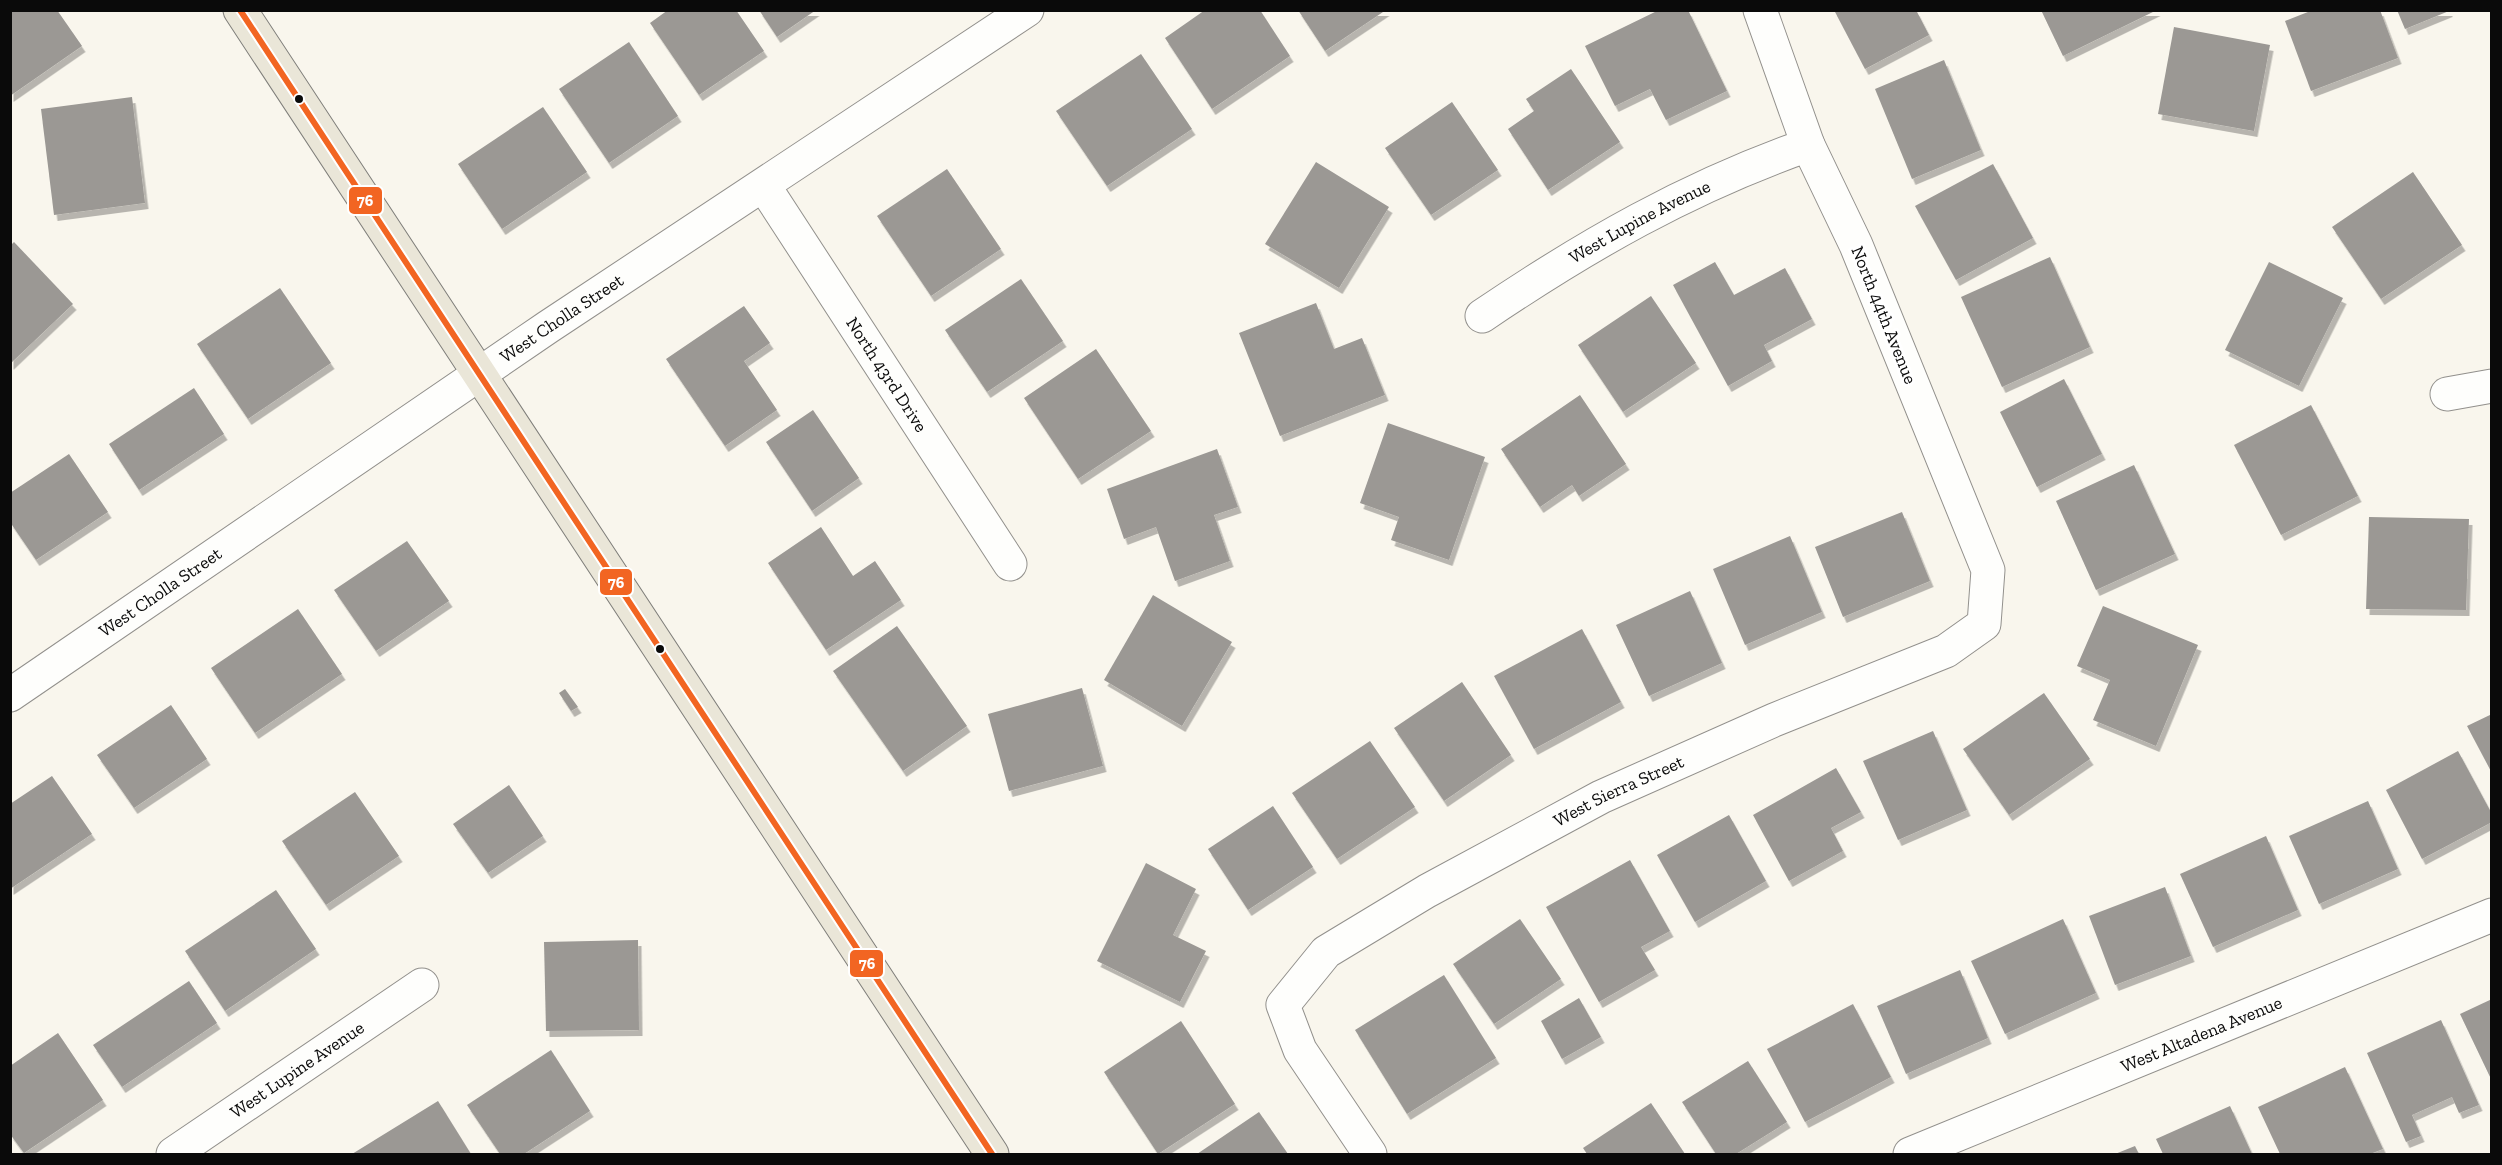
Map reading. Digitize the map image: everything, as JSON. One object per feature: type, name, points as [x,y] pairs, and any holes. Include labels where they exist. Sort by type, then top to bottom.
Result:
[{"type":"main road","points":[[240,10],[992,1155]]},
{"type":"street","name":"West Cholla Street","points":[[10,695],[480,375],[1027,10]]},
{"type":"street","name":"North 44th Avenue","points":[[1760,10],[1808,145],[1856,245],[1988,570],[1984,624]]},
{"type":"street","name":"West Lupine Avenue","points":[[1482,316],[1558,264],[1656,208],[1743,168],[1808,145]]},
{"type":"street","name":"North 43rd Drive","points":[[764,186],[1010,564]]},
{"type":"street","points":[[2447,394],[2492,386]]},
{"type":"street","name":"West Sierra Street","points":[[1370,1155],[1300,1050],[1283,1005],[1326,952],[1448,880],[1601,797],[1774,720],[1946,651],[1984,624]]},
{"type":"street","name":"West Altadena Avenue","points":[[1910,1155],[2492,915]]},
{"type":"street","name":"West Lupine Avenue","points":[[173,1155],[422,985]]},
{"type":"building","points":[[10,10],[57,10],[82,46],[10,96]]},
{"type":"building","points":[[668,10],[736,10],[764,51],[699,95],[650,23]]},
{"type":"building","points":[[759,10],[816,10],[777,37]]},
{"type":"building","points":[[1205,10],[1260,10],[1290,56],[1212,109],[1165,38]]},
{"type":"building","points":[[1298,10],[1386,10],[1325,51]]},
{"type":"building","points":[[1659,10],[1688,10],[1727,91],[1666,120],[1650,89],[1615,106],[1585,46]]},
{"type":"building","points":[[1834,10],[1916,10],[1929,35],[1865,69]]},
{"type":"building","points":[[2041,10],[2157,10],[2063,56]]},
{"type":"building","points":[[2313,10],[2380,10],[2398,58],[2311,91],[2285,21]]},
{"type":"building","points":[[2397,10],[2449,10],[2449,11],[2405,29]]},
{"type":"building","points":[[2174,27],[2270,45],[2254,131],[2158,114]]},
{"type":"building","points":[[629,42],[678,116],[609,163],[559,89]]},
{"type":"building","points":[[1141,54],[1192,129],[1107,186],[1056,111]]},
{"type":"building","points":[[1944,60],[1981,150],[1912,179],[1875,89]]},
{"type":"building","points":[[1571,69],[1620,142],[1548,190],[1508,129],[1534,111],[1526,99]]},
{"type":"building","points":[[132,97],[145,203],[54,215],[41,109]]},
{"type":"building","points":[[1452,102],[1498,170],[1431,215],[1385,148]]},
{"type":"building","points":[[543,107],[587,172],[502,229],[458,164]]},
{"type":"building","points":[[1316,162],[1389,207],[1339,288],[1265,244]]},
{"type":"building","points":[[1993,164],[2033,238],[1956,280],[1915,206]]},
{"type":"building","points":[[947,169],[1001,249],[931,296],[877,216]]},
{"type":"building","points":[[2413,172],[2462,245],[2381,299],[2332,227]]},
{"type":"building","points":[[14,242],[73,304],[10,364],[10,246]]},
{"type":"building","points":[[2050,257],[2090,347],[2002,387],[1961,297]]},
{"type":"building","points":[[1715,262],[1734,295],[1785,268],[1812,319],[1764,345],[1772,361],[1728,386],[1673,285]]},
{"type":"building","points":[[2269,262],[2343,298],[2299,386],[2225,350]]},
{"type":"building","points":[[1021,279],[1063,341],[987,392],[945,330]]},
{"type":"building","points":[[280,288],[331,363],[248,419],[197,344]]},
{"type":"building","points":[[1651,296],[1696,363],[1623,412],[1578,345]]},
{"type":"building","points":[[1316,303],[1334,349],[1362,338],[1385,395],[1280,436],[1239,333]]},
{"type":"building","points":[[744,306],[770,343],[744,361],[777,410],[725,446],[666,359]]},
{"type":"building","points":[[1096,349],[1151,431],[1078,479],[1024,398]]},
{"type":"building","points":[[2064,379],[2102,454],[2037,487],[2000,412]]},
{"type":"building","points":[[194,388],[224,434],[139,490],[109,444]]},
{"type":"building","points":[[1580,395],[1626,464],[1579,496],[1572,485],[1540,507],[1501,449]]},
{"type":"building","points":[[2311,405],[2358,496],[2281,535],[2234,445]]},
{"type":"building","points":[[813,410],[859,478],[812,511],[766,442]]},
{"type":"building","points":[[1388,423],[1485,457],[1449,560],[1391,540],[1399,517],[1360,503]]},
{"type":"building","points":[[1217,449],[1238,507],[1214,515],[1230,561],[1175,581],[1156,527],[1124,539],[1107,489]]},
{"type":"building","points":[[69,454],[108,512],[36,560],[10,522],[10,493]]},
{"type":"building","points":[[2134,465],[2175,554],[2096,590],[2056,501]]},
{"type":"building","points":[[1902,512],[1930,581],[1843,617],[1815,547]]},
{"type":"building","points":[[2369,517],[2469,519],[2466,610],[2366,609]]},
{"type":"building","points":[[821,527],[853,576],[875,561],[901,600],[826,650],[768,563]]},
{"type":"building","points":[[1790,536],[1822,612],[1745,645],[1713,569]]},
{"type":"building","points":[[407,541],[449,601],[376,651],[334,590]]},
{"type":"building","points":[[1690,591],[1722,663],[1649,696],[1616,625]]},
{"type":"building","points":[[1153,595],[1232,642],[1182,726],[1104,680]]},
{"type":"building","points":[[2103,606],[2198,645],[2156,746],[2093,720],[2110,680],[2077,666]]},
{"type":"building","points":[[298,609],[342,674],[255,733],[211,668]]},
{"type":"building","points":[[897,626],[967,726],[903,771],[833,671]]},
{"type":"building","points":[[1582,629],[1621,702],[1534,749],[1494,676]]},
{"type":"building","points":[[1462,682],[1511,755],[1444,801],[1394,728]]},
{"type":"building","points":[[1082,688],[1103,766],[1009,791],[988,714]]},
{"type":"building","points":[[565,689],[578,707],[571,711],[559,693]]},
{"type":"building","points":[[2044,693],[2090,759],[2009,815],[1963,749]]},
{"type":"building","points":[[171,705],[207,759],[134,808],[97,755]]},
{"type":"building","points":[[2492,714],[2492,773],[2467,726]]},
{"type":"building","points":[[1933,731],[1967,810],[1898,840],[1863,761]]},
{"type":"building","points":[[1370,741],[1415,807],[1337,859],[1292,793]]},
{"type":"building","points":[[2458,751],[2492,814],[2492,822],[2422,859],[2386,790]]},
{"type":"building","points":[[1836,768],[1861,812],[1831,828],[1843,851],[1789,881],[1753,815]]},
{"type":"building","points":[[52,776],[92,834],[10,889],[10,804]]},
{"type":"building","points":[[509,785],[543,836],[488,873],[453,824]]},
{"type":"building","points":[[355,792],[399,856],[326,905],[282,841]]},
{"type":"building","points":[[2368,801],[2398,869],[2319,904],[2289,836]]},
{"type":"building","points":[[1273,806],[1313,867],[1248,910],[1208,849]]},
{"type":"building","points":[[1729,815],[1766,881],[1695,922],[1657,855]]},
{"type":"building","points":[[2266,836],[2298,910],[2213,947],[2180,874]]},
{"type":"building","points":[[1630,860],[1670,931],[1641,947],[1655,970],[1599,1002],[1546,907]]},
{"type":"building","points":[[1146,863],[1196,889],[1173,935],[1206,951],[1180,1002],[1097,961]]},
{"type":"building","points":[[2165,887],[2191,956],[2115,985],[2089,916]]},
{"type":"building","points":[[276,890],[316,949],[225,1011],[185,951]]},
{"type":"building","points":[[1520,919],[1561,979],[1494,1024],[1453,964]]},
{"type":"building","points":[[2063,919],[2096,993],[2005,1034],[1971,961]]},
{"type":"building","points":[[638,940],[639,1030],[546,1031],[544,942]]},
{"type":"building","points":[[1960,970],[1988,1038],[1906,1074],[1877,1006]]},
{"type":"building","points":[[1444,975],[1496,1058],[1407,1114],[1355,1030]]},
{"type":"building","points":[[189,981],[217,1023],[122,1087],[93,1045]]},
{"type":"building","points":[[1579,998],[1601,1037],[1562,1059],[1541,1021]]},
{"type":"building","points":[[2492,999],[2492,1081],[2460,1014]]},
{"type":"building","points":[[1853,1004],[1891,1077],[1805,1122],[1767,1049]]},
{"type":"building","points":[[2441,1020],[2479,1105],[2459,1113],[2452,1097],[2412,1115],[2421,1136],[2406,1142],[2367,1053]]},
{"type":"building","points":[[1181,1021],[1235,1104],[1158,1154],[1104,1072]]},
{"type":"building","points":[[58,1033],[103,1100],[24,1153],[10,1134],[10,1066]]},
{"type":"building","points":[[551,1050],[590,1111],[524,1154],[500,1154],[467,1105]]},
{"type":"building","points":[[1748,1061],[1787,1122],[1736,1154],[1716,1154],[1682,1102]]},
{"type":"building","points":[[2345,1067],[2383,1149],[2370,1154],[2280,1154],[2258,1107]]},
{"type":"building","points":[[438,1101],[471,1154],[352,1154]]},
{"type":"building","points":[[1651,1103],[1685,1154],[1587,1154],[1583,1148]]},
{"type":"building","points":[[2230,1106],[2252,1154],[2163,1154],[2156,1139]]},
{"type":"building","points":[[1259,1112],[1288,1154],[1197,1154]]},
{"type":"building","points":[[2135,1146],[2139,1154],[2115,1154]]},
{"type":"transit line","name":"76","points":[[240,10],[992,1154]]}]
